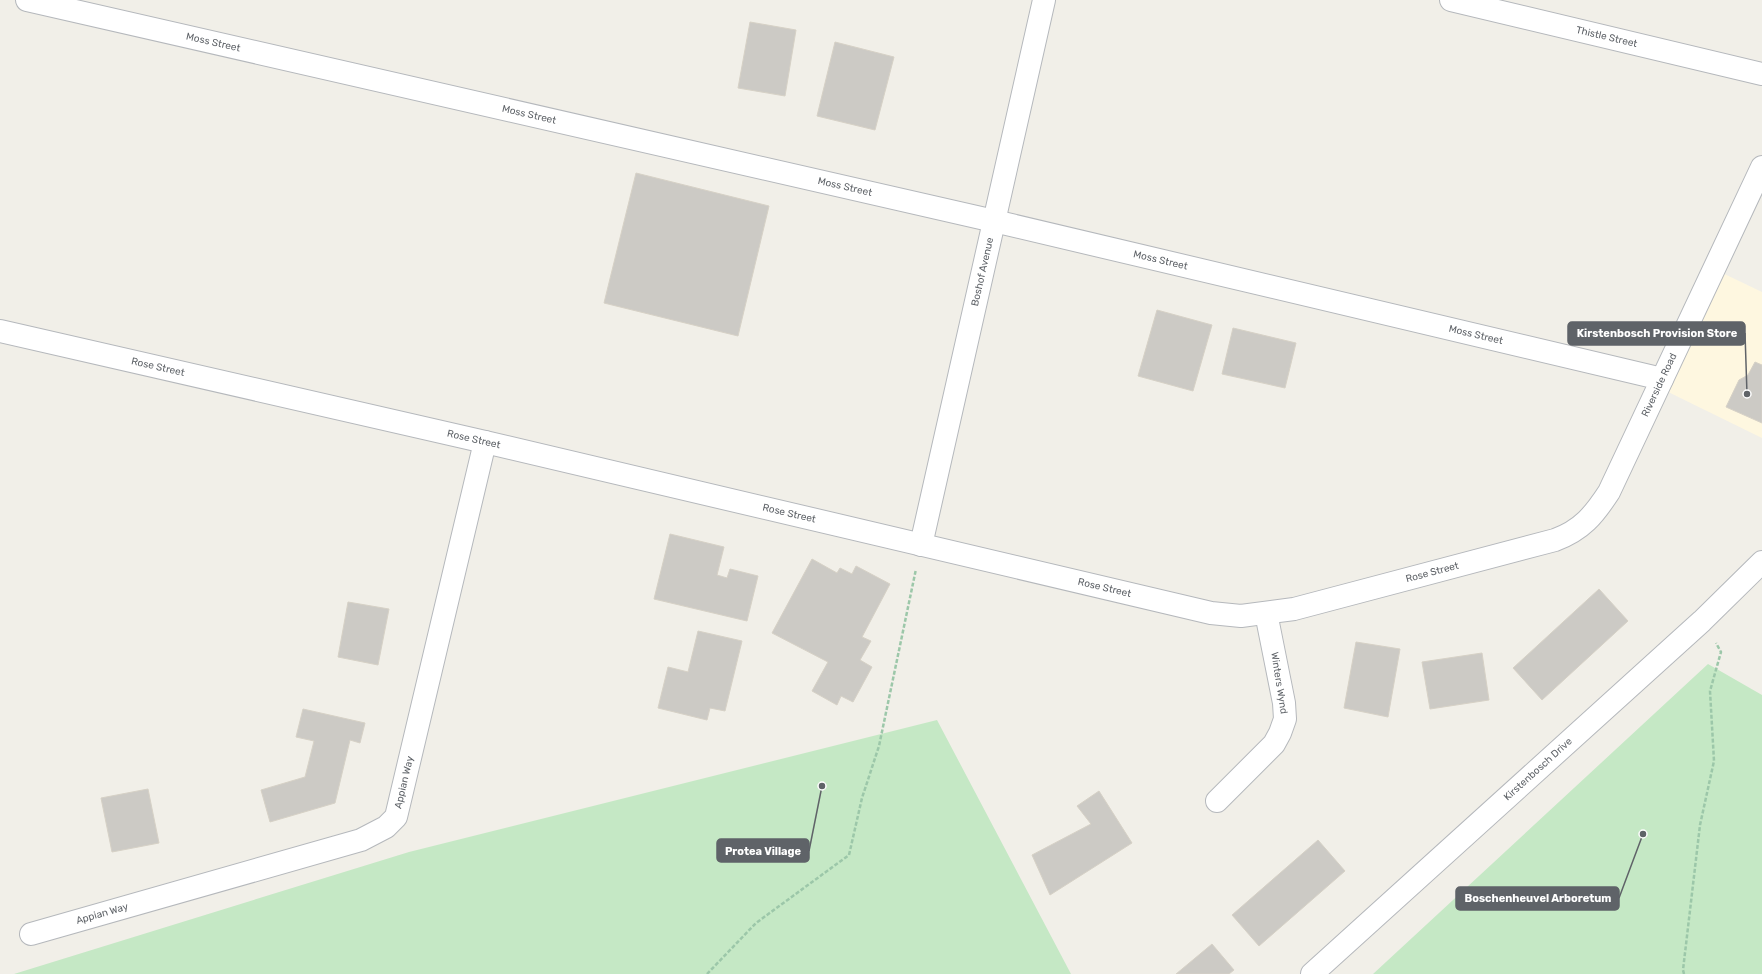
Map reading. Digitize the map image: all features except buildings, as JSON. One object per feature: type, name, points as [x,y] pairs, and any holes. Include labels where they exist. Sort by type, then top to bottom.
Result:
[{"type":"street","name":"Moss Street","points":[[27,0],[994,221],[1662,379]]},
{"type":"street","name":"Boshof Avenue","points":[[921,545],[1044,0]]},
{"type":"street","name":"Thistle Street","points":[[1451,0],[1762,74]]},
{"type":"street","name":"Riverside Road","points":[[1576,530],[1585,524],[1609,492],[1762,167]]},
{"type":"street","name":"Rose Street","points":[[0,332],[485,442],[1212,613],[1241,616],[1294,609],[1555,540],[1576,530]]},
{"type":"street","name":"Appian Way","points":[[31,934],[361,840],[386,827],[396,818],[485,442]]},
{"type":"street","name":"Kirstenbosch Drive","points":[[1312,974],[1702,621],[1762,562]]},
{"type":"street","name":"Winters Wynd","points":[[1217,801],[1274,744],[1285,719],[1284,703],[1266,613]]},
{"type":"path","points":[[707,974],[756,924],[849,855],[862,798],[879,746],[921,545]]},
{"type":"path","points":[[1684,974],[1682,970],[1700,825],[1714,760],[1710,691],[1721,652],[1702,621]]},
{"type":"shaded area","points":[[1714,269],[1762,292],[1762,438],[1658,387]]},
{"type":"green space","points":[[1708,664],[1762,695],[1762,974],[1373,974]]},
{"type":"green space","points":[[937,720],[1071,974],[14,974],[409,852]]},
{"type":"place","name":"Kirstenbosch Provision Store","points":[[1747,394]]},
{"type":"place","name":"Protea Village","points":[[822,786]]},
{"type":"place","name":"Boschenheuvel Arboretum","points":[[1643,834]]}]
